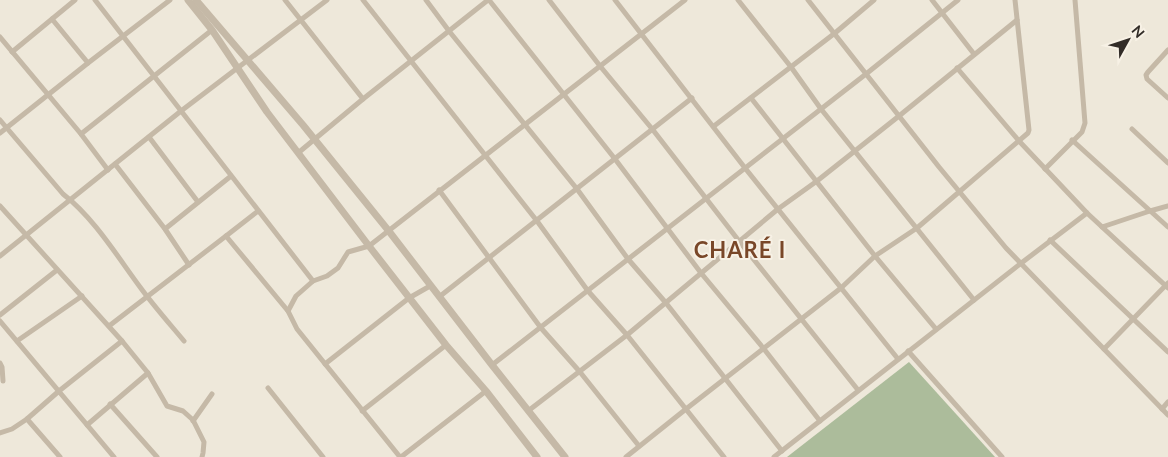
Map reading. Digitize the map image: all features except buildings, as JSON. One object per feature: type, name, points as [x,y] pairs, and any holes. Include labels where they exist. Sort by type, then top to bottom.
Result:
[{"type":"street","points":[[12,52],[75,0]]},
{"type":"street","points":[[95,0],[313,281]]},
{"type":"street","points":[[0,133],[88,62],[170,0]]},
{"type":"street","points":[[188,0],[212,30],[267,112],[369,246],[537,457]]},
{"type":"street","points":[[196,0],[303,125],[388,230],[492,366],[565,457]]},
{"type":"street","points":[[285,0],[363,99]]},
{"type":"street","points":[[0,256],[181,111],[327,0]]},
{"type":"street","points":[[363,0],[537,221],[588,291],[627,335],[724,457]]},
{"type":"street","points":[[426,0],[577,190],[628,259],[666,303],[782,451]]},
{"type":"street","points":[[298,153],[363,99],[489,0],[615,159],[701,273],[820,421]]},
{"type":"street","points":[[550,0],[600,66],[858,390]]},
{"type":"street","points":[[615,0],[898,359]]},
{"type":"street","points":[[288,311],[296,296],[313,281],[327,276],[338,268],[348,252],[369,246],[685,0]]},
{"type":"street","points":[[738,0],[791,67],[821,109],[974,300]]},
{"type":"street","points":[[808,0],[960,192],[1020,264],[1168,415]]},
{"type":"street","points":[[714,126],[835,33],[874,0]]},
{"type":"street","points":[[932,0],[974,54]]},
{"type":"street","points":[[492,366],[958,0]]},
{"type":"street","points":[[626,457],[841,288],[875,256],[918,228],[1028,133],[1015,0]]},
{"type":"street","points":[[1045,168],[1082,132],[1085,123],[1075,0]]},
{"type":"street","points":[[52,19],[88,62]]},
{"type":"street","points":[[528,411],[627,335],[778,209],[900,116],[1017,20]]},
{"type":"street","points":[[81,134],[212,30]]},
{"type":"street","points":[[0,37],[81,134],[108,170]]},
{"type":"street","points":[[1168,50],[1146,75],[1147,79],[1168,98]]},
{"type":"street","points":[[957,68],[1019,141],[1087,213],[1167,285],[1104,349]]},
{"type":"street","points":[[439,297],[692,98]]},
{"type":"street","points":[[751,98],[875,256],[936,329]]},
{"type":"street","points":[[0,120],[63,194],[71,200],[106,240],[147,296],[184,341]]},
{"type":"street","points":[[1132,129],[1168,163]]},
{"type":"street","points":[[149,137],[198,202]]},
{"type":"street","points":[[1072,140],[1168,227]]},
{"type":"street","points":[[115,164],[165,229],[189,266]]},
{"type":"street","points":[[165,229],[232,176]]},
{"type":"street","points":[[439,190],[541,328],[580,372],[639,446]]},
{"type":"street","points":[[0,206],[122,341],[148,373],[166,406],[183,411],[193,421],[204,442],[202,457]]},
{"type":"street","points":[[1102,227],[1168,206]]},
{"type":"street","points":[[109,326],[258,211]]},
{"type":"street","points":[[774,457],[1087,213]]},
{"type":"street","points":[[226,236],[288,311],[297,329],[401,457],[486,391]]},
{"type":"street","points":[[1050,240],[1168,352]]},
{"type":"street","points":[[0,315],[57,270]]},
{"type":"street","points":[[325,364],[409,298],[430,286]]},
{"type":"street","points":[[17,341],[82,296]]},
{"type":"street","points":[[0,321],[114,457]]},
{"type":"street","points":[[0,433],[12,429],[27,419],[122,341]]},
{"type":"street","points":[[362,411],[446,345]]},
{"type":"street","points":[[908,351],[1002,457]]},
{"type":"street","points":[[0,363],[3,381]]},
{"type":"street","points":[[87,425],[148,373]]},
{"type":"street","points":[[268,388],[323,457]]},
{"type":"street","points":[[193,421],[212,394]]},
{"type":"street","points":[[1162,409],[1168,402]]},
{"type":"street","points":[[110,404],[157,457]]},
{"type":"street","points":[[27,419],[60,457]]},
{"type":"green space","points":[[909,362],[995,457],[787,457]]},
{"type":"district","name":"CHARÉ I","points":[[740,249]]}]
